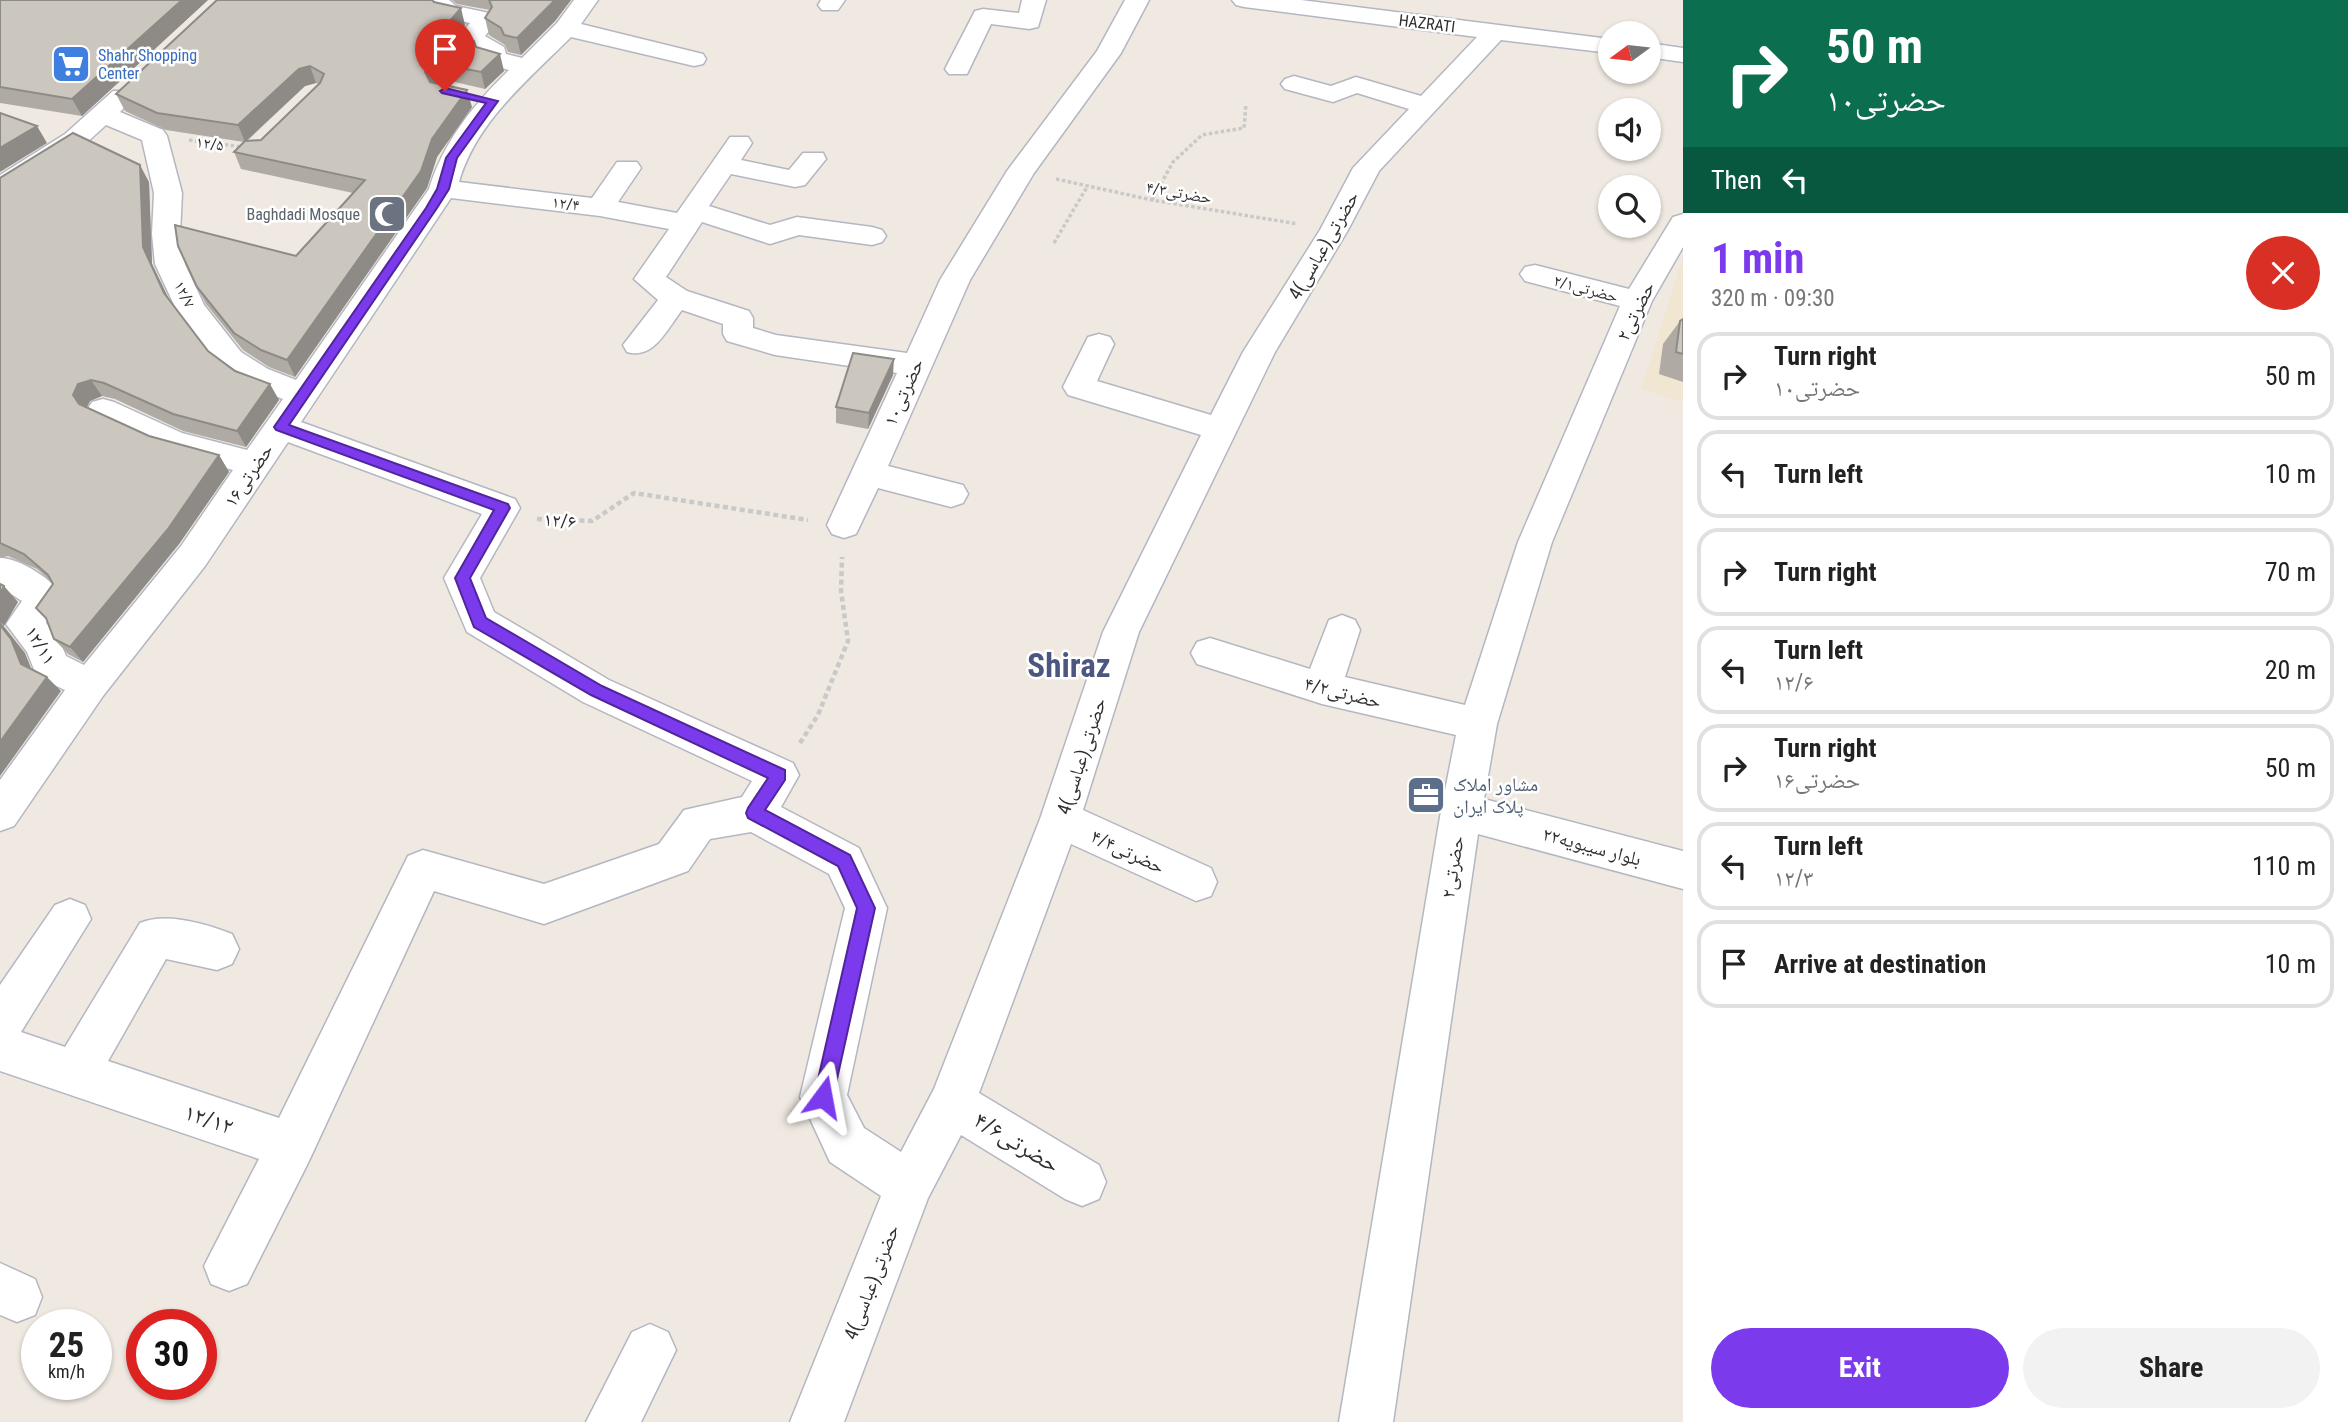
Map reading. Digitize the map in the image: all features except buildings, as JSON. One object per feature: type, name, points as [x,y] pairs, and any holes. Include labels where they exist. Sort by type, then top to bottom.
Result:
[{"type":"street","points":[[436,0],[448,12],[481,18],[482,25],[469,38],[485,46],[485,50],[495,52],[492,58],[526,66]]},
{"type":"street","name":"حضرتی۱۶","points":[[0,813],[90,685],[193,556],[254,464],[306,395],[443,189],[452,158],[481,99],[526,66],[566,28],[586,0]]},
{"type":"street","points":[[958,69],[983,16],[1029,22],[1034,0]]},
{"type":"street","name":"حضرتی۱۰","points":[[844,525],[914,365],[955,280],[1021,171],[1109,53],[1137,0]]},
{"type":"street","name":"HAZRATI","points":[[1244,0],[1598,31]]},
{"type":"street","name":"HAZRATI","points":[[1347,0],[1482,21],[1598,44]]},
{"type":"street","name":"4حضرتی(عباسی)","points":[[817,1422],[909,1186],[952,1103],[1060,820],[1121,632],[1259,352],[1334,230],[1367,168],[1424,105],[1482,21]]},
{"type":"street","points":[[566,28],[694,59]]},
{"type":"street","points":[[1661,38],[1683,41]]},
{"type":"street","points":[[1661,52],[1683,55]]},
{"type":"street","points":[[0,187],[74,140],[140,79]]},
{"type":"street","points":[[1294,84],[1333,94],[1356,85],[1424,105]]},
{"type":"street","points":[[102,114],[154,136]]},
{"type":"street","points":[[40,128],[74,140]]},
{"type":"street","name":"۱۲/۷","points":[[154,136],[168,193],[166,234],[170,264],[191,309],[230,359],[257,377],[306,395]]},
{"type":"street","points":[[813,159],[795,179],[732,154],[649,279],[677,298],[738,318],[738,334],[775,345],[914,365]]},
{"type":"street","points":[[600,207],[627,168]]},
{"type":"street","name":"۱۲/۴","points":[[443,189],[690,217],[770,235],[797,226],[872,236]]},
{"type":"street","name":"حضرتی۲","points":[[1366,1422],[1461,811],[1478,724],[1535,542],[1637,301],[1683,223]]},
{"type":"street","name":"حضرتی۲/۱","points":[[1535,274],[1637,301]]},
{"type":"street","points":[[638,345],[677,298]]},
{"type":"street","points":[[1099,344],[1079,387],[1220,429]]},
{"type":"street","points":[[103,410],[172,442],[254,464]]},
{"type":"street","points":[[281,427],[503,508],[462,578],[480,622],[596,691],[779,775],[754,813]]},
{"type":"street","points":[[867,473],[951,494]]},
{"type":"street","name":"۱۲/۱۱","points":[[3,571],[46,598],[24,624],[44,645],[50,666],[90,685]]},
{"type":"street","points":[[1322,688],[1342,630]]},
{"type":"street","name":"حضرتی۴/۲","points":[[1210,653],[1322,688],[1478,724]]},
{"type":"street","name":"بلوار سیبویه۲۲","points":[[1461,811],[1683,870]]},
{"type":"street","points":[[229,1266],[291,1146],[423,869],[544,904],[673,858],[698,823],[754,813],[844,861],[866,908],[823,1097],[846,1145],[909,1186]]},
{"type":"street","name":"حضرتی۴/۴","points":[[1060,820],[1196,882]]},
{"type":"street","points":[[0,1024],[70,919]]},
{"type":"street","points":[[76,1073],[155,937],[217,949]]},
{"type":"street","name":"۱۲/۱۲","points":[[0,1048],[291,1146]]},
{"type":"street","name":"حضرتی۴/۶","points":[[952,1103],[1082,1182]]},
{"type":"street","points":[[613,1422],[650,1350]]},
{"type":"path","points":[[1152,200],[1173,162],[1202,135],[1244,128],[1246,104]]},
{"type":"path","name":"۱۲/۵","points":[[154,136],[244,148]]},
{"type":"path","name":"حضرتی۴/۳","points":[[1021,171],[1152,200],[1334,230]]},
{"type":"path","points":[[1054,243],[1087,186]]},
{"type":"path","name":"۱۲/۶","points":[[503,508],[543,521],[592,522],[634,493],[844,525]]},
{"type":"path","points":[[779,775],[818,715],[848,641],[841,591],[844,525]]},
{"type":"shaded area","points":[[1683,258],[1683,402],[1641,389]]},
{"type":"place","name":"Shahr Shopping Center","points":[[71,64]]},
{"type":"place","name":"Baghdadi Mosque","points":[[387,214]]},
{"type":"place","name":"مشاور املاک پلاک ایران","points":[[1426,795]]},
{"type":"district","name":"Shiraz","points":[[1069,665]]},
{"type":"route","points":[[445,91],[492,101],[452,158],[443,189],[431,208],[306,395],[281,427],[503,508],[462,578],[480,622],[596,691],[779,775],[754,813],[844,861],[866,908],[823,1097]]}]
